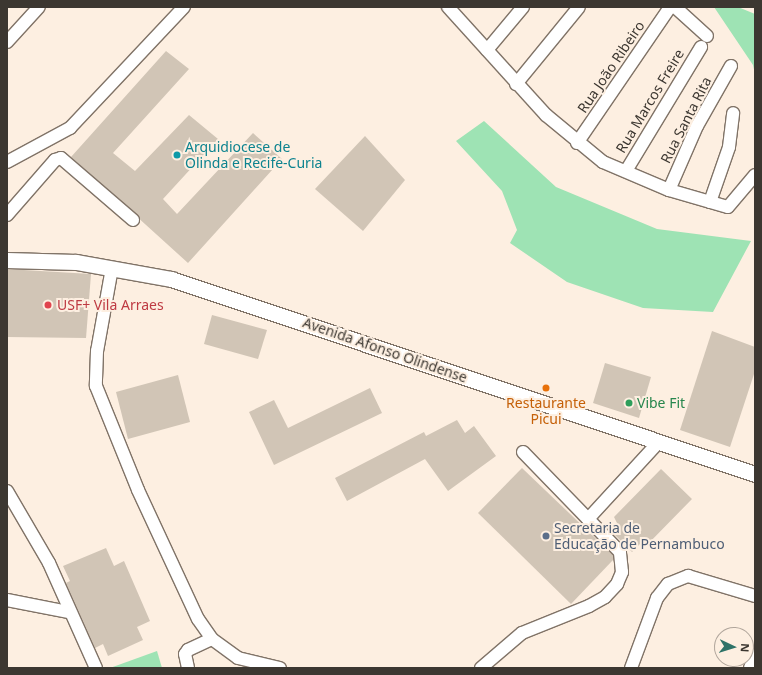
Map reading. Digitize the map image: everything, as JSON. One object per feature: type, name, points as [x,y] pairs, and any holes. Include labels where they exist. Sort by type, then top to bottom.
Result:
[{"type":"main road","name":"Avenida Afonso Olindense","points":[[7,260],[76,262],[171,279],[230,297],[658,443],[755,474]]},
{"type":"street","points":[[7,42],[39,7]]},
{"type":"street","points":[[7,162],[70,128],[184,7]]},
{"type":"street","points":[[448,7],[488,50],[516,84],[577,143],[603,162],[669,190],[728,207],[755,175]]},
{"type":"street","points":[[488,50],[523,7]]},
{"type":"street","points":[[516,84],[579,7]]},
{"type":"street","name":"Rua João Ribeiro","points":[[577,143],[670,7]]},
{"type":"street","points":[[674,7],[707,36]]},
{"type":"street","name":"Rua Marcos Freire","points":[[626,171],[701,47]]},
{"type":"street","name":"Rua Santa Rita","points":[[669,190],[697,126],[731,66]]},
{"type":"street","points":[[710,202],[728,147],[733,113]]},
{"type":"street","points":[[7,215],[55,160],[62,158],[133,220]]},
{"type":"street","points":[[112,268],[97,351],[96,386],[138,490],[198,619],[212,639],[238,658],[280,668]]},
{"type":"street","points":[[588,519],[658,443]]},
{"type":"street","points":[[481,668],[522,633],[605,598],[617,584],[622,572],[620,552],[523,452]]},
{"type":"street","points":[[7,491],[49,563],[96,668]]},
{"type":"street","points":[[631,668],[657,598],[668,584],[688,576],[755,596]]},
{"type":"street","points":[[7,600],[70,612]]},
{"type":"street","points":[[188,668],[185,654],[188,650],[212,639]]},
{"type":"street","points":[[750,668],[755,655]]},
{"type":"green space","points":[[714,7],[738,7],[755,14],[755,74],[753,65]]},
{"type":"green space","points":[[484,121],[556,187],[657,229],[751,241],[713,312],[643,308],[567,282],[510,243],[517,230],[502,191],[456,141]]},
{"type":"green space","points":[[157,651],[162,668],[110,668]]},
{"type":"building","name":"Arquidiocese de Olinda e Recife-Curia","points":[[166,51],[189,69],[113,153],[135,171],[189,115],[218,139],[163,199],[177,214],[253,133],[282,159],[188,263],[71,157]]},
{"type":"building","points":[[365,136],[405,180],[363,231],[315,189]]},
{"type":"building","name":"USF+ Vila Arraes","points":[[7,269],[91,274],[86,338],[7,337]]},
{"type":"building","points":[[212,315],[267,330],[258,359],[204,344]]},
{"type":"building","points":[[712,331],[755,347],[755,371],[730,447],[680,430]]},
{"type":"building","points":[[605,363],[651,377],[639,418],[593,403]]},
{"type":"building","points":[[178,375],[190,422],[128,439],[116,392]]},
{"type":"building","points":[[370,388],[382,413],[274,465],[249,412],[274,400],[288,428]]},
{"type":"building","points":[[457,420],[465,433],[474,426],[496,456],[448,491],[425,459],[347,501],[335,478],[424,432],[426,436]]},
{"type":"building","name":"Secretaria de Educação de Pernambuco","points":[[522,468],[613,555],[613,560],[571,604],[478,513]]},
{"type":"building","points":[[661,469],[692,499],[644,548],[640,544],[632,552],[610,530],[617,523],[614,517]]},
{"type":"building","points":[[106,548],[114,566],[124,561],[150,621],[137,627],[143,640],[108,656],[103,644],[95,648],[66,583],[70,581],[63,566]]},
{"type":"place","name":"Arquidiocese de Olinda e Recife-Curia","points":[[177,155]]},
{"type":"place","name":"USF+ Vila Arraes","points":[[48,305]]},
{"type":"place","name":"Restaurante Picui","points":[[546,388]]},
{"type":"place","name":"Vibe Fit","points":[[629,403]]},
{"type":"place","name":"Secretaria de Educação de Pernambuco","points":[[546,536]]}]
